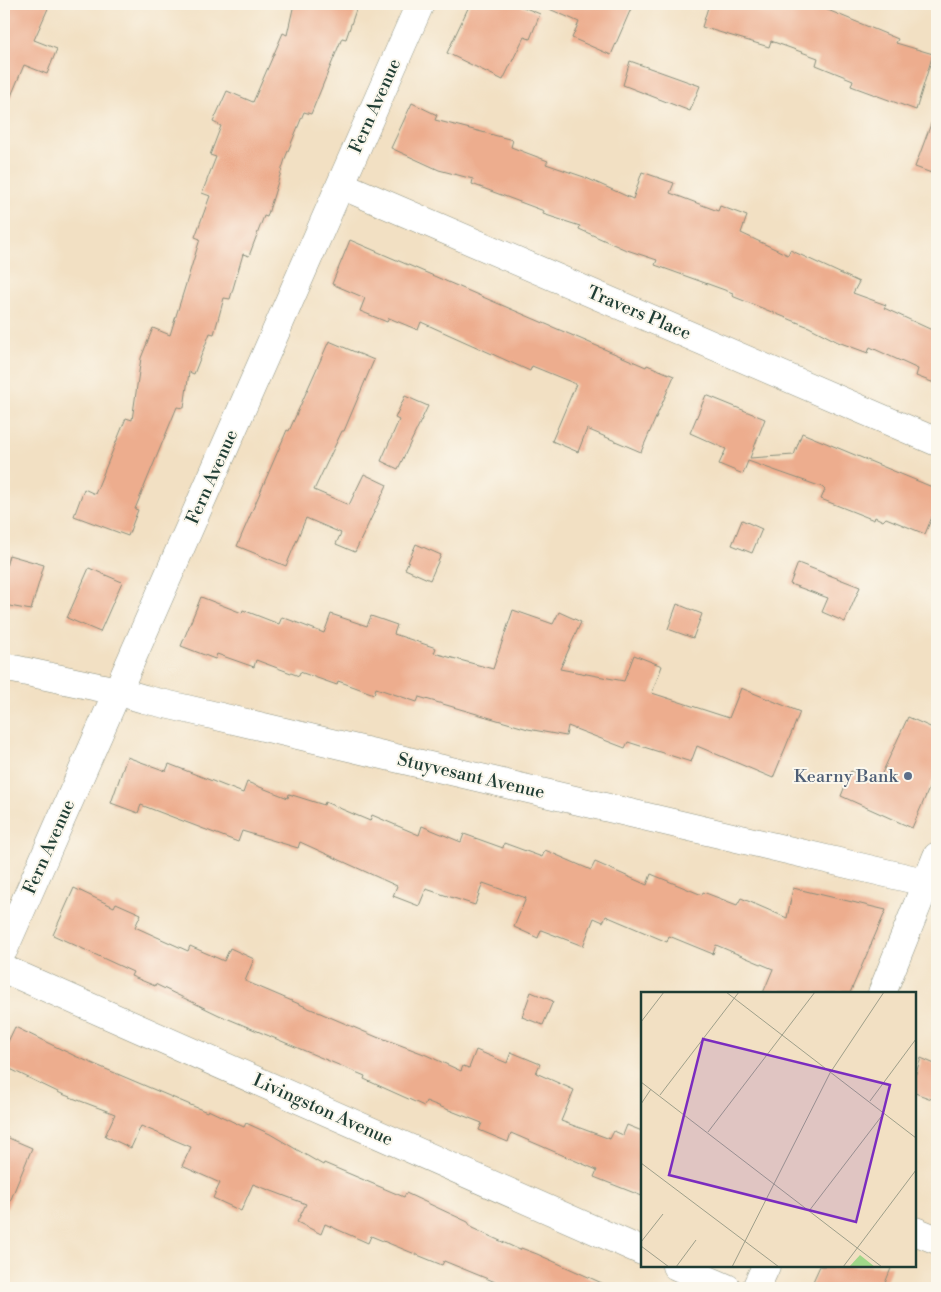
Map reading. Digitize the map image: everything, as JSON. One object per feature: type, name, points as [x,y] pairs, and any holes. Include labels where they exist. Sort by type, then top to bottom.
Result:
[{"type":"street","name":"Fern Avenue","points":[[4,949],[420,4]]},
{"type":"street","name":"Travers Place","points":[[341,184],[937,442]]},
{"type":"street","name":"Stuyvesant Avenue","points":[[4,667],[118,691],[154,702],[931,883]]},
{"type":"street","points":[[882,992],[931,883],[937,856]]},
{"type":"street","name":"Livingston Avenue","points":[[4,970],[641,1251]]},
{"type":"street","points":[[916,1231],[937,1240]]},
{"type":"street","points":[[678,1267],[727,1288]]},
{"type":"street","points":[[756,1288],[766,1267]]},
{"type":"building","points":[[4,4],[50,4],[34,40],[57,49],[47,74],[24,65],[4,113]]},
{"type":"building","points":[[294,4],[358,4],[346,39],[342,38],[311,114],[304,112],[286,156],[267,217],[264,216],[249,256],[243,254],[230,299],[224,298],[214,334],[210,333],[194,374],[189,372],[184,408],[177,407],[135,509],[138,510],[128,536],[74,516],[84,489],[95,494],[126,418],[132,420],[141,358],[153,328],[170,335],[200,239],[195,237],[210,196],[202,193],[216,157],[210,155],[221,126],[213,122],[227,91],[253,102],[283,33],[287,35]]},
{"type":"building","points":[[470,4],[516,4],[540,14],[530,39],[524,37],[503,80],[447,53]]},
{"type":"building","points":[[538,4],[633,4],[611,55],[572,38],[579,22]]},
{"type":"building","points":[[709,4],[824,4],[823,8],[898,39],[896,43],[933,54],[916,110],[851,86],[853,80],[816,65],[818,58],[771,41],[769,47],[702,27]]},
{"type":"building","points":[[630,61],[700,86],[690,111],[623,85]]},
{"type":"building","points":[[412,103],[437,115],[435,120],[513,140],[511,147],[548,161],[546,164],[584,177],[633,199],[642,172],[674,183],[670,193],[718,211],[720,206],[747,216],[741,233],[788,255],[790,250],[859,282],[853,293],[886,305],[884,308],[932,330],[934,324],[937,324],[937,384],[916,376],[918,369],[870,347],[868,353],[838,342],[809,327],[732,296],[733,293],[655,265],[657,260],[624,249],[579,229],[580,226],[543,214],[544,211],[472,184],[473,179],[439,170],[391,148]]},
{"type":"building","points":[[935,113],[937,114],[937,175],[915,167]]},
{"type":"building","points":[[350,240],[646,367],[647,365],[674,376],[641,452],[587,429],[578,452],[552,441],[576,384],[532,366],[530,371],[421,322],[418,330],[389,318],[387,322],[360,311],[365,298],[332,284]]},
{"type":"building","points":[[329,341],[374,360],[344,431],[342,431],[314,490],[349,505],[364,474],[387,485],[355,552],[336,544],[341,533],[306,518],[286,566],[237,546],[287,430],[289,431]]},
{"type":"building","points":[[706,395],[765,419],[750,458],[794,455],[802,433],[937,489],[937,505],[925,534],[886,518],[883,521],[875,517],[874,520],[821,499],[825,490],[822,487],[748,461],[743,474],[719,464],[726,449],[690,433]]},
{"type":"building","points":[[405,396],[428,406],[398,469],[381,461],[399,420],[395,418]]},
{"type":"building","points":[[742,520],[762,529],[752,553],[732,545]]},
{"type":"building","points":[[416,544],[441,555],[430,580],[405,569]]},
{"type":"building","points":[[9,555],[44,565],[31,610],[4,605],[4,575]]},
{"type":"building","points":[[798,563],[860,587],[845,622],[822,612],[828,598],[790,584]]},
{"type":"building","points":[[89,568],[122,582],[100,632],[67,618]]},
{"type":"building","points":[[201,597],[242,613],[243,610],[279,624],[282,617],[324,633],[331,614],[367,626],[371,616],[397,625],[394,634],[436,648],[434,653],[493,669],[513,610],[553,624],[559,612],[581,622],[560,669],[624,681],[634,655],[662,666],[652,693],[729,718],[741,688],[800,712],[773,778],[697,746],[691,762],[628,742],[625,748],[568,726],[566,736],[528,729],[419,697],[417,702],[376,688],[374,694],[338,681],[337,685],[300,672],[299,676],[256,660],[254,667],[217,654],[215,659],[181,646]]},
{"type":"building","points":[[677,604],[702,614],[693,638],[668,629]]},
{"type":"building","name":"Kearny Bank","points":[[908,717],[937,730],[937,770],[912,828],[841,796],[851,771],[878,782]]},
{"type":"building","points":[[127,757],[166,771],[169,764],[243,793],[247,782],[288,798],[289,794],[324,805],[325,802],[370,821],[372,815],[419,835],[422,826],[461,842],[464,834],[503,848],[504,843],[542,857],[545,850],[591,870],[595,862],[647,885],[651,874],[702,895],[703,892],[737,905],[741,898],[787,918],[793,888],[886,910],[850,992],[763,992],[773,969],[716,945],[713,954],[669,936],[667,942],[606,916],[603,922],[594,918],[583,946],[541,930],[538,938],[514,927],[526,898],[483,883],[475,905],[426,889],[419,906],[393,896],[397,886],[300,842],[298,848],[242,831],[238,842],[141,805],[138,813],[111,803]]},
{"type":"building","points":[[74,888],[114,907],[116,903],[141,914],[135,927],[188,951],[190,946],[224,961],[230,948],[254,959],[245,981],[461,1071],[463,1066],[469,1068],[476,1050],[507,1063],[511,1052],[540,1064],[536,1073],[574,1090],[561,1121],[610,1139],[614,1131],[623,1135],[627,1125],[641,1131],[641,1196],[594,1177],[597,1170],[511,1133],[508,1142],[479,1130],[482,1123],[426,1101],[424,1106],[364,1079],[365,1076],[219,1015],[155,984],[155,986],[131,976],[133,972],[53,935]]},
{"type":"building","points":[[531,992],[553,1001],[543,1025],[522,1017]]},
{"type":"building","points":[[15,1027],[75,1056],[207,1112],[208,1110],[244,1127],[246,1123],[270,1134],[323,1165],[324,1163],[404,1197],[406,1193],[468,1222],[472,1228],[520,1250],[521,1248],[537,1254],[613,1288],[510,1288],[444,1261],[442,1265],[371,1236],[368,1243],[325,1224],[321,1234],[297,1222],[306,1204],[253,1184],[241,1211],[213,1198],[220,1183],[182,1166],[191,1147],[141,1126],[131,1148],[105,1136],[115,1114],[62,1094],[4,1066],[4,1050]]},
{"type":"building","points":[[921,1058],[937,1065],[937,1101],[916,1093],[916,1073]]},
{"type":"building","points":[[4,1136],[32,1148],[4,1216]]},
{"type":"building","points":[[820,1267],[892,1267],[883,1288],[810,1288]]},
{"type":"place","name":"Kearny Bank","points":[[908,776]]}]
